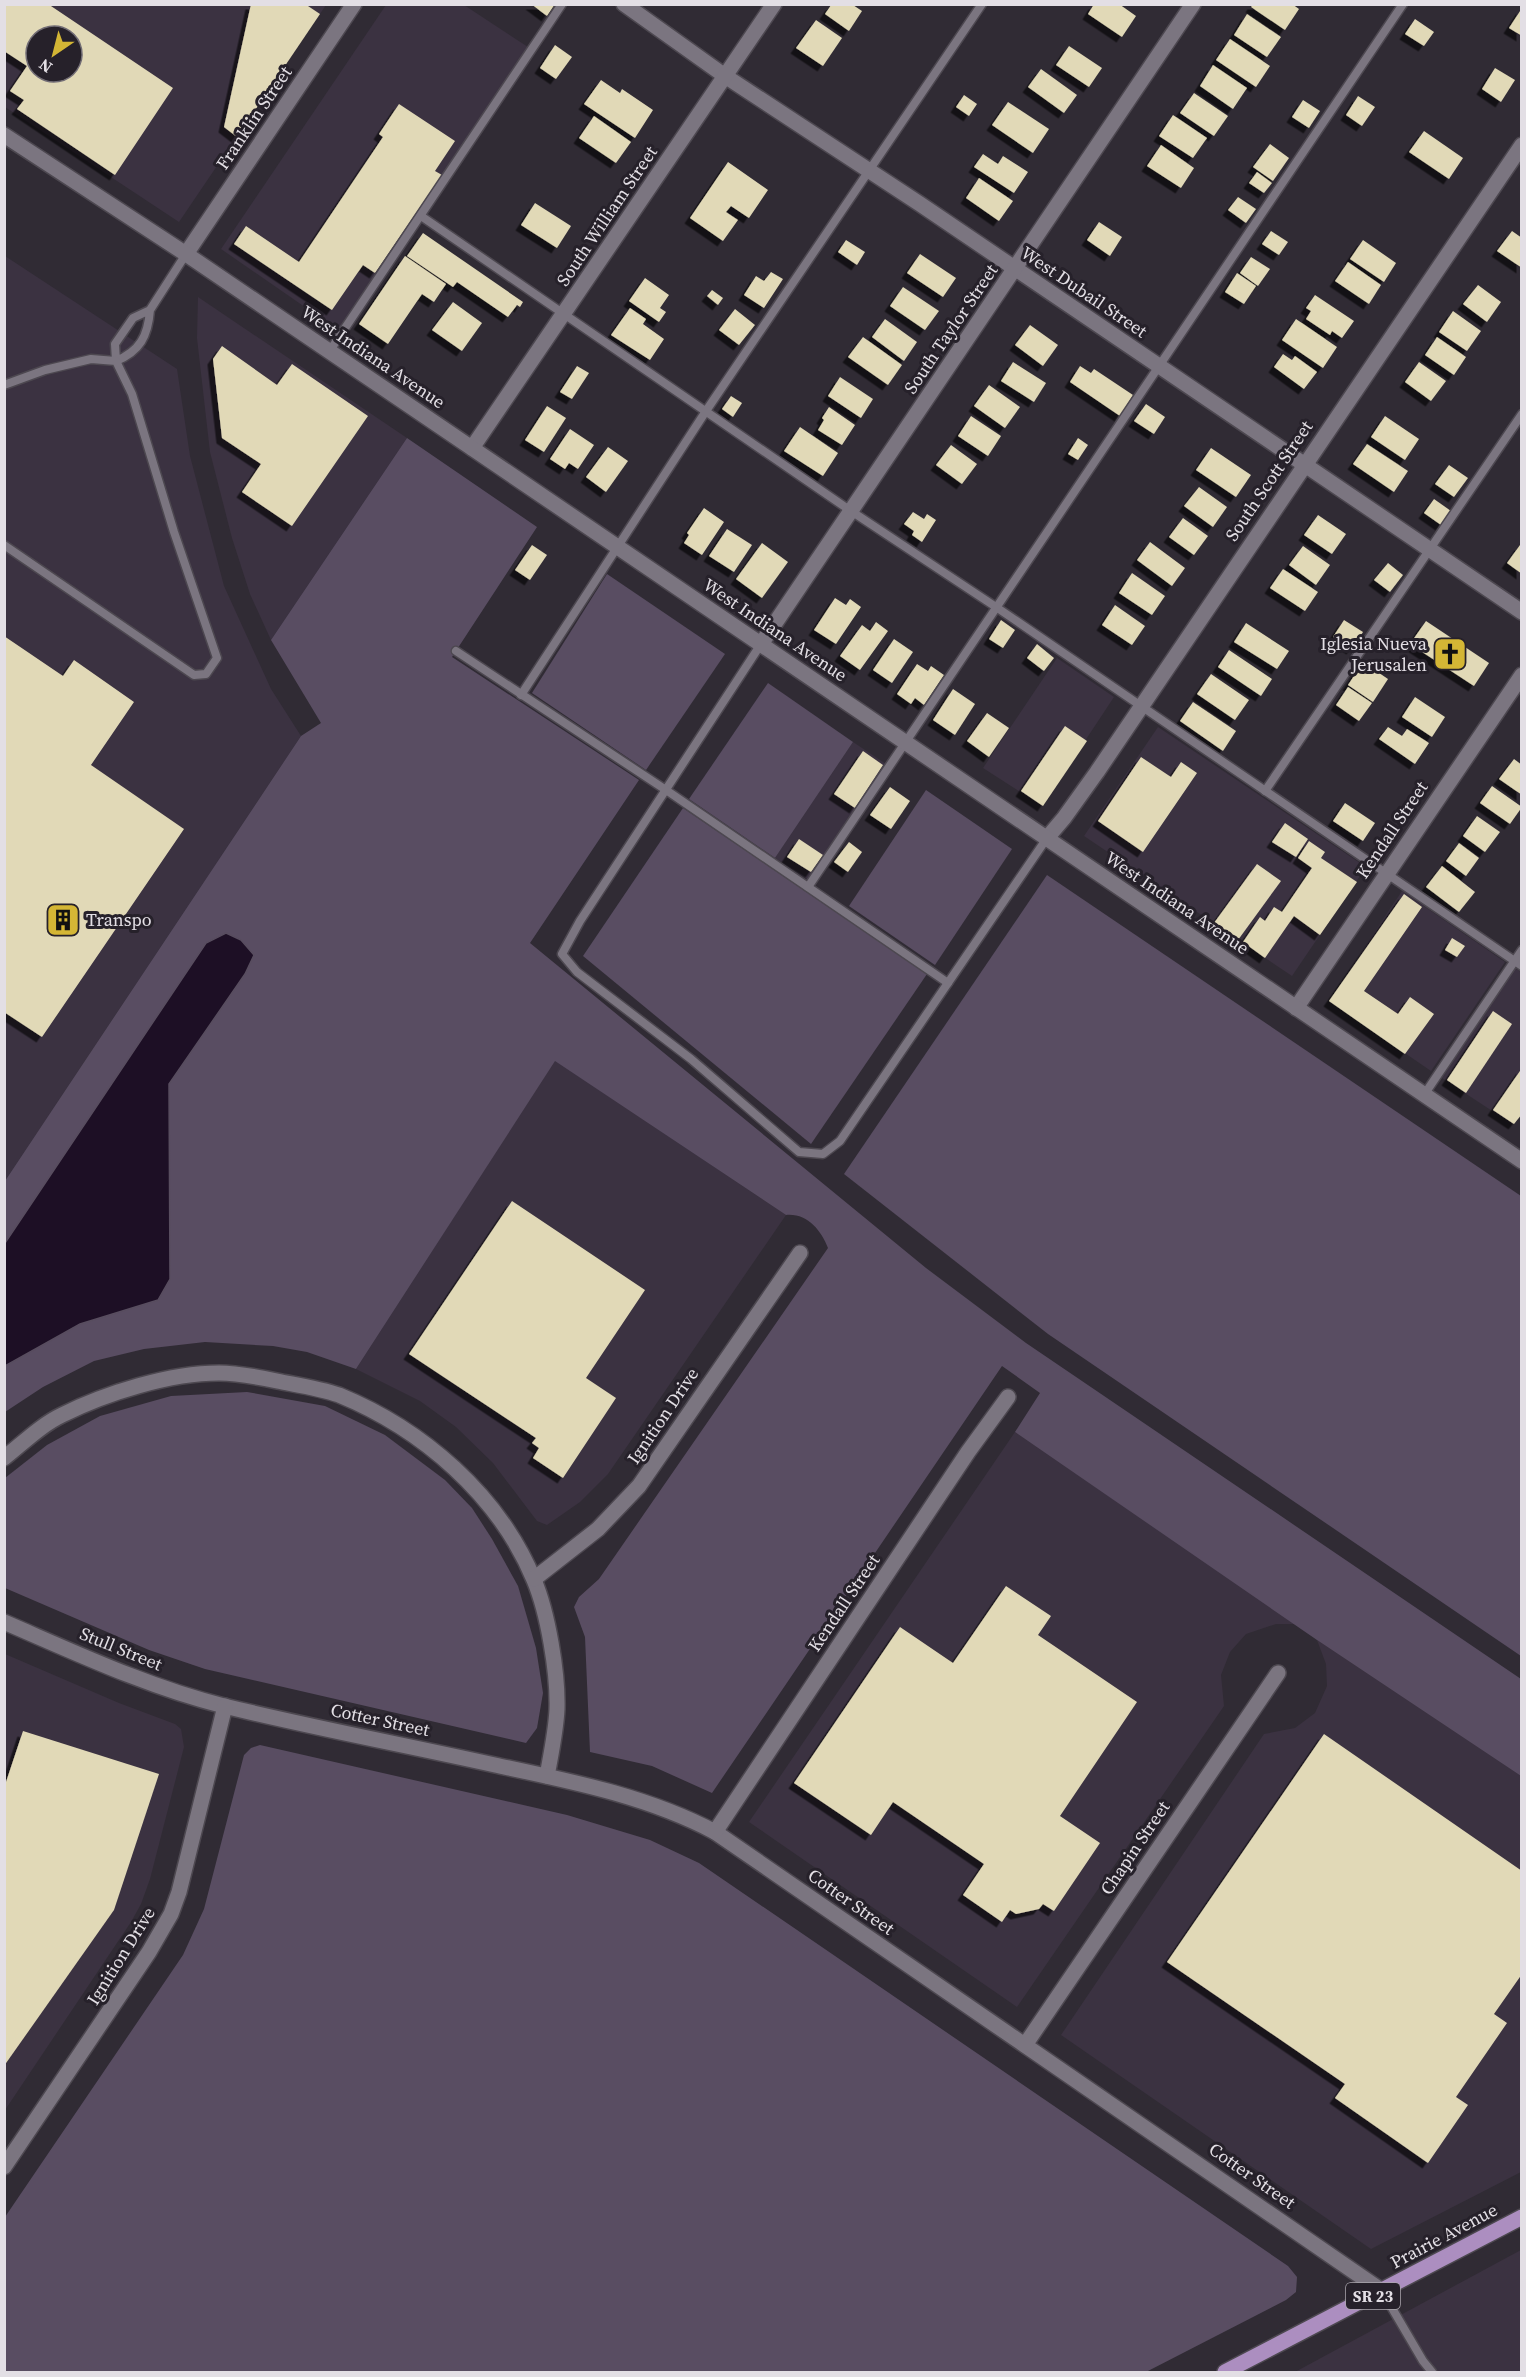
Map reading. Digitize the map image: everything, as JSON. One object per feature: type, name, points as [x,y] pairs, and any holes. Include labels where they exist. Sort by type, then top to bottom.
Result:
[{"type":"main road","name":"Prairie Avenue","points":[[1225,2373],[1521,2217]]},
{"type":"street","name":"Franklin Street","points":[[186,254],[354,4]]},
{"type":"street","name":"West Dubail Street","points":[[624,4],[725,76],[1015,269],[1521,612]]},
{"type":"street","name":"South William Street","points":[[472,448],[565,315],[774,4]]},
{"type":"street","name":"South Taylor Street","points":[[761,644],[1193,4]]},
{"type":"street","name":"West Indiana Avenue","points":[[4,135],[186,254],[1424,1095],[1520,1156]]},
{"type":"street","name":"South Scott Street","points":[[1047,838],[1064,818],[1141,706],[1521,145]]},
{"type":"street","name":"Kendall Street","points":[[1296,1008],[1521,675]]},
{"type":"street","name":"Ignition Drive","points":[[534,1579],[598,1529],[639,1486],[800,1253]]},
{"type":"street","points":[[4,1458],[61,1416],[99,1400],[170,1379],[218,1373],[313,1388],[337,1395],[400,1425],[430,1446],[478,1493],[512,1539],[534,1579],[546,1621],[555,1674],[557,1706],[555,1732],[547,1776]]},
{"type":"street","name":"Kendall Street","points":[[715,1832],[968,1452],[1008,1397]]},
{"type":"street","name":"Stull Street","points":[[4,1622],[158,1686],[225,1706]]},
{"type":"street","name":"Chapin Street","points":[[1025,2045],[1278,1673]]},
{"type":"street","name":"Ignition Drive","points":[[4,2167],[149,1952],[171,1914],[179,1892],[225,1706]]},
{"type":"street","name":"Cotter Street","points":[[225,1706],[547,1776],[686,1816],[715,1832],[1382,2291]]},
{"type":"lane","points":[[328,352],[562,4]]},
{"type":"lane","points":[[521,695],[706,411],[982,4]]},
{"type":"lane","points":[[808,887],[1403,4]]},
{"type":"lane","points":[[421,216],[851,511],[996,607],[1518,963]]},
{"type":"lane","points":[[4,385],[45,370],[91,359],[116,361],[132,354],[148,329],[150,310],[186,254]]},
{"type":"lane","points":[[4,546],[194,675],[206,674],[217,658],[174,531],[132,394],[116,361],[115,344],[133,318],[150,310]]},
{"type":"lane","points":[[1265,791],[1521,414]]},
{"type":"lane","points":[[761,644],[580,921],[562,954],[577,972],[691,1059],[799,1152],[823,1154],[840,1141],[1047,838]]},
{"type":"lane","points":[[456,651],[666,790],[948,983]]},
{"type":"lane","points":[[1424,1095],[1518,963],[1521,950]]},
{"type":"lane","points":[[1382,2291],[1432,2373]]},
{"type":"shaded area","points":[[4,5],[326,5],[179,222],[5,107]]},
{"type":"shaded area","points":[[386,5],[464,5],[528,47],[338,330],[221,249]]},
{"type":"shaded area","points":[[5,256],[177,369],[190,456],[224,586],[271,689],[301,736],[5,1181]]},
{"type":"shaded area","points":[[198,297],[407,438],[271,640],[250,594],[232,538],[210,452],[197,338]]},
{"type":"shaded area","points":[[407,438],[537,527],[452,657],[639,780],[530,943],[926,1268],[1026,1343],[1521,1679],[1521,1776],[1317,1640],[1015,1432],[1040,1393],[1002,1366],[712,1793],[652,1766],[590,1752],[585,1637],[574,1607],[579,1597],[599,1579],[828,1248],[817,1229],[807,1220],[794,1215],[786,1215],[555,1061],[356,1369],[307,1352],[273,1346],[205,1342],[144,1349],[94,1361],[43,1387],[5,1412],[5,1181],[301,736],[321,723],[271,640]]},
{"type":"shaded area","points":[[607,574],[725,654],[646,770],[532,693]]},
{"type":"shaded area","points":[[1057,658],[1114,697],[1042,806],[983,768]]},
{"type":"shaded area","points":[[768,683],[853,742],[775,858],[689,799]]},
{"type":"shaded area","points":[[1158,727],[1366,867],[1292,976],[1084,836]]},
{"type":"shaded area","points":[[853,742],[886,764],[807,879],[775,858]]},
{"type":"shaded area","points":[[926,790],[1012,849],[935,965],[849,906]]},
{"type":"shaded area","points":[[683,808],[927,974],[811,1144],[583,956]]},
{"type":"shaded area","points":[[1047,875],[1521,1196],[1521,1656],[1048,1334],[844,1174]]},
{"type":"shaded area","points":[[1402,891],[1505,962],[1431,1071],[1329,1001]]},
{"type":"shaded area","points":[[226,933],[241,940],[254,955],[245,974],[169,1084],[170,1279],[158,1300],[80,1324],[5,1366],[5,1243],[206,943]]},
{"type":"shaded area","points":[[1515,968],[1521,972],[1521,1110],[1512,1124],[1442,1078]]},
{"type":"shaded area","points":[[555,1060],[786,1215],[608,1474],[580,1502],[547,1525],[537,1521],[493,1463],[456,1427],[420,1401],[356,1369]]},
{"type":"shaded area","points":[[247,1392],[325,1406],[385,1435],[445,1480],[472,1508],[518,1586],[536,1648],[543,1693],[537,1728],[526,1743],[205,1669],[149,1650],[5,1588],[5,1478],[47,1445],[100,1416],[171,1396]]},
{"type":"shaded area","points":[[1015,1432],[1296,1624],[1276,1624],[1246,1634],[1230,1652],[1221,1675],[1224,1706],[1017,2007],[749,1822]]},
{"type":"shaded area","points":[[1317,1640],[1521,1776],[1521,2172],[1371,2249],[1061,2035],[1264,1734],[1295,1728],[1315,1713],[1327,1686],[1326,1664]]},
{"type":"shaded area","points":[[5,1654],[119,1703],[175,1724],[181,1729],[184,1747],[150,1879],[141,1904],[5,2110]]},
{"type":"shaded area","points":[[260,1745],[567,1815],[650,1840],[699,1863],[1288,2266],[1297,2277],[1296,2292],[1286,2300],[1146,2372],[5,2372],[5,2217],[183,1955],[204,1909],[244,1755],[251,1748]]},
{"type":"shaded area","points":[[1521,2250],[1521,2372],[1295,2372]]},
{"type":"building","points":[[4,4],[48,4],[78,24],[24,24],[24,64],[4,51]]},
{"type":"building","points":[[251,4],[305,4],[320,14],[237,137],[224,127]]},
{"type":"building","points":[[531,4],[555,4],[547,16]]},
{"type":"building","points":[[1094,4],[1119,4],[1136,16],[1122,37],[1088,14]]},
{"type":"building","points":[[1253,4],[1292,4],[1299,9],[1285,30],[1251,7]]},
{"type":"building","points":[[831,5],[853,5],[862,11],[849,31],[825,14]]},
{"type":"building","points":[[1522,8],[1522,36],[1509,28]]},
{"type":"building","points":[[1247,14],[1281,37],[1267,57],[1234,35]]},
{"type":"building","points":[[1415,19],[1434,32],[1424,46],[1405,34]]},
{"type":"building","points":[[816,20],[842,38],[823,66],[796,48]]},
{"type":"building","points":[[84,28],[173,88],[115,175],[17,109],[24,100],[10,91],[24,70],[24,84],[84,84]]},
{"type":"building","points":[[1230,39],[1270,66],[1256,87],[1216,60]]},
{"type":"building","points":[[555,45],[572,57],[556,79],[540,68]]},
{"type":"building","points":[[1069,46],[1102,68],[1089,87],[1056,65]]},
{"type":"building","points":[[1213,65],[1247,88],[1233,109],[1200,86]]},
{"type":"building","points":[[1495,68],[1515,80],[1501,102],[1482,89]]},
{"type":"building","points":[[1041,69],[1077,95],[1064,113],[1028,87]]},
{"type":"building","points":[[601,80],[620,93],[622,89],[653,110],[635,138],[584,104]]},
{"type":"building","points":[[1194,93],[1228,116],[1214,136],[1180,113]]},
{"type":"building","points":[[964,95],[977,104],[969,116],[956,107]]},
{"type":"building","points":[[1358,96],[1375,107],[1362,126],[1346,115]]},
{"type":"building","points":[[1303,100],[1320,111],[1309,128],[1292,117]]},
{"type":"building","points":[[1008,102],[1049,129],[1033,153],[992,125]]},
{"type":"building","points":[[399,104],[455,141],[435,171],[442,175],[375,273],[363,265],[332,310],[234,244],[246,226],[299,262],[383,137],[379,134]]},
{"type":"building","points":[[1173,115],[1207,138],[1193,158],[1159,136]]},
{"type":"building","points":[[594,116],[631,142],[616,163],[579,138]]},
{"type":"building","points":[[1424,131],[1463,158],[1449,179],[1409,152]]},
{"type":"building","points":[[1270,144],[1289,158],[1273,181],[1253,167]]},
{"type":"building","points":[[1161,145],[1194,168],[1181,188],[1147,166]]},
{"type":"building","points":[[983,154],[998,164],[1003,156],[1028,172],[1014,193],[974,167]]},
{"type":"building","points":[[728,162],[768,190],[749,218],[731,206],[726,212],[738,220],[723,241],[690,218]]},
{"type":"building","points":[[1257,172],[1272,183],[1264,193],[1249,183]]},
{"type":"building","points":[[979,178],[1013,201],[999,221],[966,198]]},
{"type":"building","points":[[1238,197],[1256,209],[1246,223],[1228,210]]},
{"type":"building","points":[[535,203],[571,226],[557,248],[521,225]]},
{"type":"building","points":[[1099,222],[1122,237],[1110,256],[1087,240]]},
{"type":"building","points":[[1271,231],[1288,242],[1279,255],[1262,244]]},
{"type":"building","points":[[1512,231],[1522,238],[1522,268],[1497,251]]},
{"type":"building","points":[[423,233],[523,302],[520,307],[517,305],[508,317],[457,282],[453,287],[407,256]]},
{"type":"building","points":[[846,240],[865,252],[857,265],[838,252]]},
{"type":"building","points":[[1363,240],[1396,263],[1384,282],[1350,259]]},
{"type":"building","points":[[920,254],[956,278],[943,297],[907,273]]},
{"type":"building","points":[[405,256],[446,284],[434,302],[422,294],[388,344],[359,324]]},
{"type":"building","points":[[1251,257],[1270,269],[1258,286],[1240,273]]},
{"type":"building","points":[[1348,262],[1381,285],[1369,304],[1335,281]]},
{"type":"building","points":[[771,272],[783,279],[764,308],[744,295],[756,276],[764,281]]},
{"type":"building","points":[[1237,273],[1256,286],[1244,304],[1225,292]]},
{"type":"building","points":[[645,278],[669,295],[660,308],[666,312],[659,322],[629,301]]},
{"type":"building","points":[[1478,285],[1501,302],[1487,322],[1463,304]]},
{"type":"building","points":[[903,287],[939,311],[925,330],[890,306]]},
{"type":"building","points":[[712,290],[723,298],[718,305],[707,296]]},
{"type":"building","points":[[1315,295],[1354,321],[1342,338],[1332,331],[1330,335],[1306,319],[1311,311],[1306,308]]},
{"type":"building","points":[[453,302],[482,323],[462,351],[432,330]]},
{"type":"building","points":[[630,308],[646,319],[643,324],[664,339],[650,360],[611,335]]},
{"type":"building","points":[[735,309],[755,325],[739,345],[719,330]]},
{"type":"building","points":[[1453,311],[1481,331],[1467,351],[1439,332]]},
{"type":"building","points":[[885,319],[917,342],[904,361],[872,337]]},
{"type":"building","points":[[1296,319],[1337,347],[1323,368],[1282,340]]},
{"type":"building","points":[[1030,325],[1058,345],[1043,366],[1015,345]]},
{"type":"building","points":[[863,337],[902,365],[888,385],[848,357]]},
{"type":"building","points":[[1437,337],[1466,357],[1454,375],[1425,355]]},
{"type":"building","points":[[222,346],[277,385],[292,364],[368,416],[292,526],[242,492],[261,464],[222,438],[213,359]]},
{"type":"building","points":[[1283,354],[1292,360],[1295,356],[1317,372],[1304,389],[1274,367]]},
{"type":"building","points":[[1013,362],[1046,383],[1034,402],[1001,381]]},
{"type":"building","points":[[1419,362],[1446,381],[1431,401],[1405,382]]},
{"type":"building","points":[[577,366],[589,373],[572,399],[560,392]]},
{"type":"building","points":[[1080,366],[1091,373],[1094,369],[1133,395],[1120,416],[1070,382]]},
{"type":"building","points":[[840,377],[873,399],[861,418],[828,396]]},
{"type":"building","points":[[989,385],[1020,407],[1005,428],[974,406]]},
{"type":"building","points":[[731,396],[742,403],[733,417],[722,409]]},
{"type":"building","points":[[1146,404],[1165,417],[1154,434],[1134,421]]},
{"type":"building","points":[[547,406],[566,418],[544,452],[525,440]]},
{"type":"building","points":[[829,407],[855,425],[842,445],[818,430]]},
{"type":"building","points":[[971,416],[1001,436],[988,456],[958,436]]},
{"type":"building","points":[[1385,416],[1419,439],[1405,460],[1371,437]]},
{"type":"building","points":[[800,427],[838,453],[823,476],[784,451]]},
{"type":"building","points":[[570,429],[594,445],[578,469],[569,463],[565,469],[550,459]]},
{"type":"building","points":[[1078,438],[1088,445],[1078,460],[1068,454]]},
{"type":"building","points":[[1367,444],[1408,471],[1394,492],[1353,464]]},
{"type":"building","points":[[951,445],[977,464],[962,484],[936,465]]},
{"type":"building","points":[[608,447],[628,461],[606,492],[586,477]]},
{"type":"building","points":[[1211,448],[1251,475],[1236,497],[1196,470]]},
{"type":"building","points":[[1449,465],[1468,478],[1454,497],[1435,484]]},
{"type":"building","points":[[1199,487],[1227,507],[1213,527],[1184,506]]},
{"type":"building","points":[[1434,499],[1451,511],[1441,525],[1424,513]]},
{"type":"building","points":[[704,508],[724,522],[702,555],[684,543],[689,535],[687,533]]},
{"type":"building","points":[[913,512],[924,519],[927,514],[936,520],[922,542],[912,535],[914,531],[904,524]]},
{"type":"building","points":[[1318,515],[1346,534],[1332,554],[1304,535]]},
{"type":"building","points":[[1183,518],[1208,536],[1194,555],[1169,537]]},
{"type":"building","points":[[727,529],[752,545],[734,572],[709,556]]},
{"type":"building","points":[[1150,542],[1185,568],[1172,586],[1137,560]]},
{"type":"building","points":[[762,543],[788,562],[762,598],[736,579]]},
{"type":"building","points":[[532,545],[547,555],[530,580],[515,570]]},
{"type":"building","points":[[1522,545],[1522,574],[1507,563]]},
{"type":"building","points":[[1303,546],[1330,565],[1316,585],[1289,565]]},
{"type":"building","points":[[1388,563],[1403,575],[1390,592],[1374,580]]},
{"type":"building","points":[[1283,569],[1318,592],[1305,611],[1270,588]]},
{"type":"building","points":[[1132,573],[1165,596],[1152,615],[1119,593]]},
{"type":"building","points":[[835,598],[846,605],[850,599],[861,607],[836,644],[814,630]]},
{"type":"building","points":[[1115,605],[1145,626],[1132,645],[1102,625]]},
{"type":"building","points":[[1001,620],[1015,630],[1003,648],[989,639]]},
{"type":"building","points":[[1344,620],[1363,632],[1352,649],[1333,637]]},
{"type":"building","name":"Iglesia Nueva Jerusalen","points":[[1426,621],[1489,663],[1474,686],[1410,644]]},
{"type":"building","points":[[876,622],[888,631],[860,670],[840,656],[862,625],[870,631]]},
{"type":"building","points":[[1246,623],[1289,651],[1277,669],[1234,642]]},
{"type":"building","name":"Transpo","points":[[4,636],[63,676],[74,660],[134,702],[91,765],[184,829],[42,1037],[4,1012]]},
{"type":"building","points":[[894,639],[913,652],[892,683],[873,670]]},
{"type":"building","points":[[1037,644],[1054,658],[1044,671],[1027,658]]},
{"type":"building","points":[[1229,650],[1272,679],[1261,696],[1218,667]]},
{"type":"building","points":[[1363,662],[1388,679],[1373,702],[1348,685]]},
{"type":"building","points":[[917,664],[928,671],[931,666],[944,675],[924,705],[915,698],[911,704],[897,694]]},
{"type":"building","points":[[1211,674],[1249,700],[1235,720],[1197,694]]},
{"type":"building","points":[[1348,687],[1372,703],[1359,721],[1336,705]]},
{"type":"building","points":[[953,689],[975,704],[955,735],[933,720]]},
{"type":"building","points":[[1415,697],[1445,717],[1432,737],[1402,717]]},
{"type":"building","points":[[1193,702],[1236,731],[1223,751],[1180,721]]},
{"type":"building","points":[[987,713],[1009,728],[989,757],[967,741]]},
{"type":"building","points":[[1065,726],[1087,741],[1043,806],[1021,791]]},
{"type":"building","points":[[1388,727],[1402,736],[1407,729],[1429,743],[1415,764],[1379,739]]},
{"type":"building","points":[[863,751],[883,765],[855,808],[834,794]]},
{"type":"building","points":[[1141,757],[1171,777],[1181,762],[1197,773],[1143,852],[1098,821]]},
{"type":"building","points":[[1514,759],[1522,765],[1522,795],[1499,779]]},
{"type":"building","points":[[1492,786],[1522,807],[1510,824],[1480,803]]},
{"type":"building","points":[[890,787],[910,801],[891,829],[870,815]]},
{"type":"building","points":[[1345,803],[1375,823],[1363,841],[1333,821]]},
{"type":"building","points":[[1477,816],[1500,832],[1485,852],[1463,836]]},
{"type":"building","points":[[1285,823],[1308,839],[1296,857],[1272,842]]},
{"type":"building","points":[[799,839],[823,855],[811,872],[787,857]]},
{"type":"building","points":[[1309,841],[1325,852],[1321,858],[1357,882],[1320,935],[1294,916],[1265,958],[1243,942],[1260,917],[1265,921],[1274,907],[1282,912],[1312,868],[1298,858]]},
{"type":"building","points":[[849,842],[862,852],[848,872],[834,862]]},
{"type":"building","points":[[1459,843],[1479,858],[1466,876],[1446,861]]},
{"type":"building","points":[[1257,864],[1281,881],[1238,940],[1214,923]]},
{"type":"building","points":[[1442,866],[1475,892],[1459,912],[1426,887]]},
{"type":"building","points":[[1404,894],[1422,907],[1364,991],[1398,1014],[1410,997],[1434,1014],[1405,1054],[1329,1001]]},
{"type":"building","points":[[1452,938],[1465,946],[1457,957],[1445,950]]},
{"type":"building","points":[[1493,1011],[1512,1024],[1466,1093],[1447,1080]]},
{"type":"building","points":[[1522,1068],[1522,1114],[1514,1124],[1493,1110]]},
{"type":"building","points":[[512,1201],[645,1290],[586,1378],[616,1398],[563,1478],[533,1458],[539,1448],[532,1443],[536,1438],[409,1354]]},
{"type":"building","points":[[1006,1586],[1051,1616],[1038,1635],[1137,1702],[1060,1816],[1100,1843],[1054,1911],[1043,1904],[1039,1909],[1016,1914],[1010,1910],[1002,1922],[963,1895],[984,1864],[893,1802],[871,1835],[794,1783],[900,1627],[953,1663]]},
{"type":"building","points":[[23,1731],[159,1774],[114,1910],[4,2066],[4,1788]]},
{"type":"building","points":[[1324,1734],[1522,1871],[1522,1974],[1494,2014],[1507,2023],[1456,2097],[1468,2105],[1428,2163],[1335,2098],[1345,2084],[1167,1962]]},
{"type":"place","name":"Iglesia Nueva Jerusalen","points":[[1450,654]]},
{"type":"place","name":"Transpo","points":[[63,920]]}]
